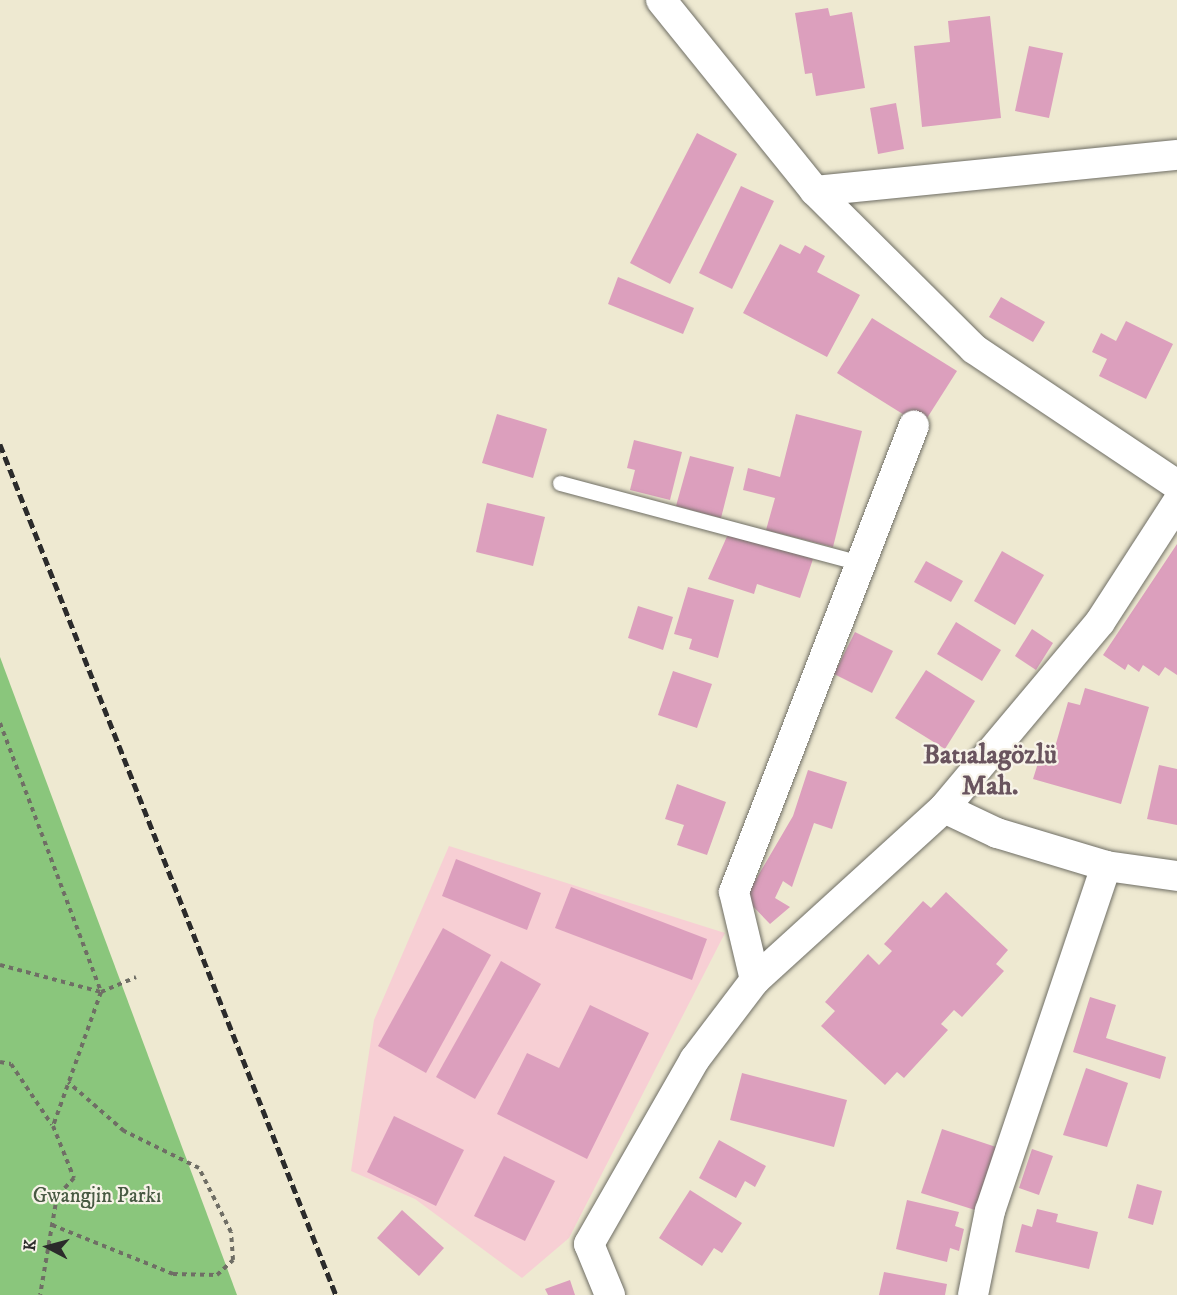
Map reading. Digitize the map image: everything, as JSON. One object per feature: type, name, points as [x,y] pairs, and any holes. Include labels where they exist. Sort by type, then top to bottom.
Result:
[{"type":"street","points":[[661,0],[815,191],[974,349],[1177,485]]},
{"type":"street","points":[[815,191],[1177,155]]},
{"type":"street","points":[[755,980],[734,891],[914,426]]},
{"type":"street","points":[[610,1295],[589,1244],[695,1059],[755,980],[944,808],[1100,622],[1177,503]]},
{"type":"street","points":[[944,808],[997,833],[1106,866],[1177,876]]},
{"type":"street","points":[[973,1295],[990,1211],[1106,866]]},
{"type":"lane","points":[[560,483],[860,563]]},
{"type":"path","points":[[0,723],[101,992],[53,1126]]},
{"type":"path","points":[[0,965],[101,992],[136,977]]},
{"type":"path","points":[[0,1062],[10,1064],[53,1126],[74,1178],[57,1196],[40,1295]]},
{"type":"path","points":[[52,1225],[173,1274],[217,1275],[233,1260],[231,1232],[199,1168],[124,1131],[69,1082]]},
{"type":"shaded area","points":[[449,846],[725,933],[569,1238],[522,1278],[415,1199],[351,1171],[374,1020]]},
{"type":"green space","name":"Gwangjin Parkı","points":[[0,657],[237,1295],[0,1295]]},
{"type":"building","points":[[828,8],[830,16],[852,12],[865,88],[816,96],[812,73],[805,74],[795,13]]},
{"type":"building","points":[[990,16],[1001,118],[922,127],[914,46],[950,42],[948,21]]},
{"type":"building","points":[[1029,46],[1063,53],[1049,118],[1015,111]]},
{"type":"building","points":[[896,103],[904,149],[878,154],[870,108]]},
{"type":"building","points":[[697,133],[737,154],[670,284],[630,263]]},
{"type":"building","points":[[741,186],[774,201],[732,289],[699,273]]},
{"type":"building","points":[[780,244],[800,254],[805,245],[825,256],[817,272],[860,295],[827,357],[743,313]]},
{"type":"building","points":[[618,277],[694,308],[683,334],[608,304]]},
{"type":"building","points":[[1001,297],[1045,322],[1033,342],[989,317]]},
{"type":"building","points":[[872,318],[957,371],[922,426],[837,373]]},
{"type":"building","points":[[1126,321],[1173,344],[1146,399],[1099,376],[1107,359],[1092,352],[1101,333],[1116,341]]},
{"type":"building","points":[[497,414],[547,429],[533,478],[482,463]]},
{"type":"building","points":[[796,414],[862,431],[833,547],[766,530],[775,498],[743,490],[748,468],[780,477]]},
{"type":"building","points":[[634,440],[682,452],[670,500],[630,490],[635,470],[627,468]]},
{"type":"building","points":[[690,456],[734,467],[721,518],[676,506]]},
{"type":"building","points":[[487,503],[545,517],[533,566],[476,552]]},
{"type":"building","points":[[729,532],[813,559],[800,598],[757,584],[754,594],[708,579]]},
{"type":"building","points":[[1177,544],[1177,675],[1165,667],[1159,676],[1143,665],[1139,672],[1128,664],[1125,670],[1103,655]]},
{"type":"building","points":[[1002,551],[1044,575],[1015,625],[974,601]]},
{"type":"building","points":[[926,561],[963,581],[951,602],[914,582]]},
{"type":"building","points":[[688,587],[734,600],[718,658],[689,649],[692,639],[674,634]]},
{"type":"building","points":[[638,606],[673,617],[663,650],[628,638]]},
{"type":"building","points":[[956,622],[1001,650],[982,681],[937,654]]},
{"type":"building","points":[[1032,629],[1053,643],[1036,670],[1015,656]]},
{"type":"building","points":[[855,632],[893,651],[872,693],[834,674]]},
{"type":"building","points":[[926,670],[975,701],[945,749],[895,718]]},
{"type":"building","points":[[673,671],[712,684],[697,728],[658,715]]},
{"type":"building","points":[[1085,688],[1149,707],[1121,804],[1033,779],[1044,744],[1055,747],[1068,702],[1080,705]]},
{"type":"building","points":[[1159,765],[1177,769],[1177,825],[1147,819]]},
{"type":"building","points":[[808,770],[847,782],[832,829],[814,823],[792,887],[783,881],[775,898],[790,907],[770,924],[745,898],[793,816]]},
{"type":"building","points":[[677,784],[726,802],[707,855],[677,845],[684,825],[665,819]]},
{"type":"building","points":[[456,859],[541,893],[527,930],[442,896]]},
{"type":"building","points":[[571,887],[707,939],[692,980],[555,928]]},
{"type":"building","points":[[946,892],[1008,950],[996,964],[1004,971],[962,1017],[954,1010],[941,1024],[948,1030],[904,1078],[897,1072],[885,1085],[821,1026],[835,1011],[825,1002],[868,954],[879,965],[892,951],[884,944],[923,901],[931,908]]},
{"type":"building","points":[[443,928],[491,955],[426,1073],[378,1046]]},
{"type":"building","points":[[501,961],[541,984],[475,1099],[436,1077]]},
{"type":"building","points":[[1090,997],[1116,1005],[1106,1038],[1166,1057],[1160,1079],[1073,1052]]},
{"type":"building","points":[[590,1005],[649,1033],[587,1159],[497,1114],[527,1053],[559,1068]]},
{"type":"building","points":[[1086,1068],[1128,1083],[1107,1147],[1063,1135]]},
{"type":"building","points":[[742,1073],[847,1100],[834,1147],[730,1120]]},
{"type":"building","points":[[394,1116],[464,1150],[436,1206],[367,1172]]},
{"type":"building","points":[[942,1129],[996,1147],[975,1210],[921,1193]]},
{"type":"building","points":[[719,1140],[766,1166],[755,1187],[745,1181],[736,1198],[699,1178]]},
{"type":"building","points":[[1032,1149],[1053,1156],[1039,1195],[1019,1188]]},
{"type":"building","points":[[504,1156],[555,1181],[525,1241],[474,1216]]},
{"type":"building","points":[[1137,1184],[1162,1191],[1153,1225],[1128,1218]]},
{"type":"building","points":[[690,1190],[742,1223],[722,1253],[714,1248],[702,1266],[659,1238]]},
{"type":"building","points":[[907,1200],[959,1212],[955,1226],[964,1229],[959,1251],[950,1248],[947,1262],[896,1249]]},
{"type":"building","points":[[1037,1209],[1058,1214],[1056,1222],[1098,1232],[1089,1269],[1015,1252],[1022,1224],[1032,1227]]},
{"type":"building","points":[[402,1210],[444,1248],[419,1276],[377,1238]]},
{"type":"building","points":[[884,1272],[947,1284],[945,1295],[879,1295]]},
{"type":"building","points":[[570,1280],[575,1295],[548,1295],[545,1289]]},
{"type":"railway","points":[[0,444],[336,1295]]},
{"type":"district","name":"Batıalagözlü Mah.","points":[[990,770]]}]
